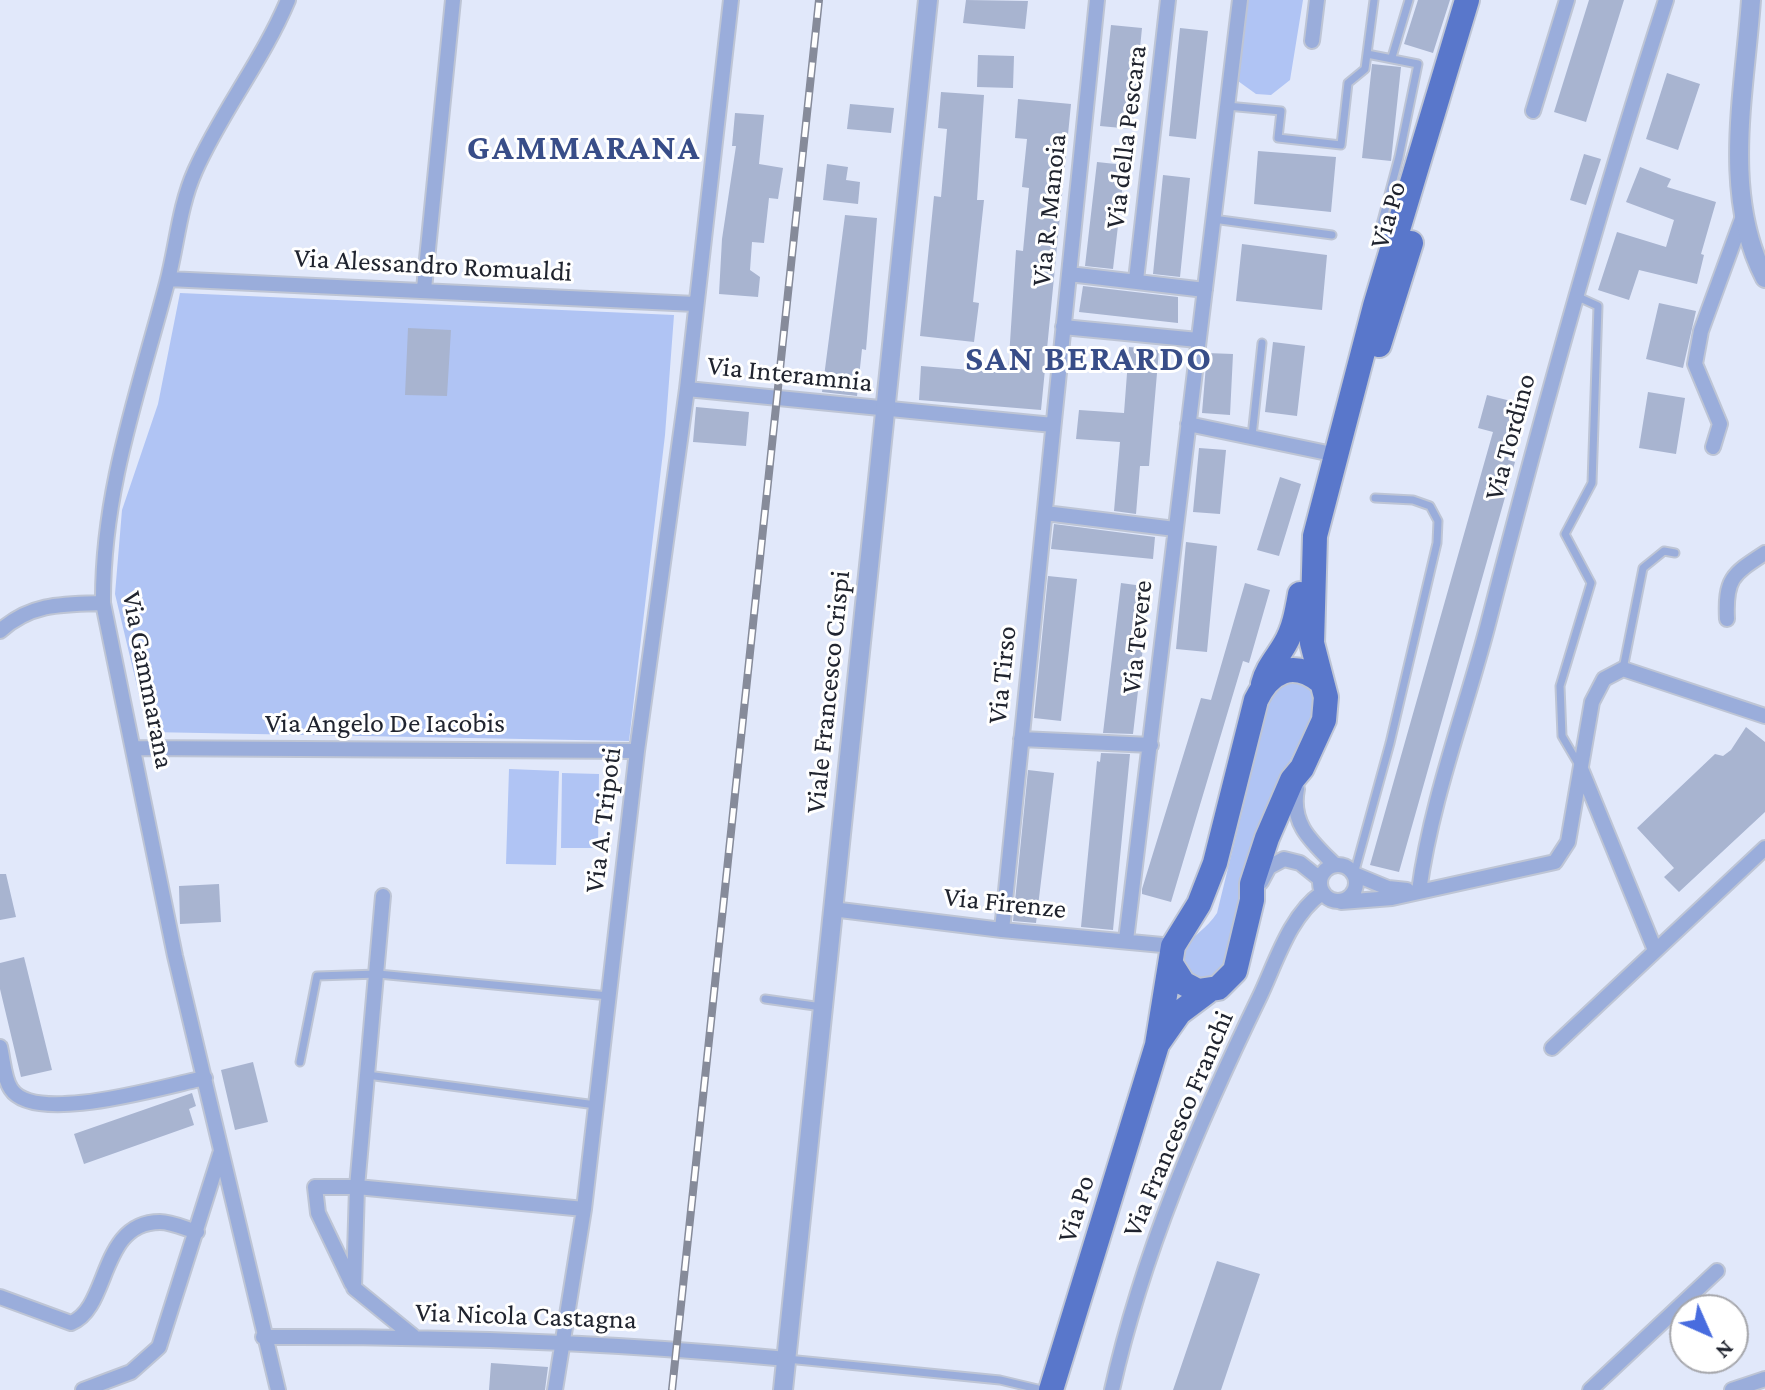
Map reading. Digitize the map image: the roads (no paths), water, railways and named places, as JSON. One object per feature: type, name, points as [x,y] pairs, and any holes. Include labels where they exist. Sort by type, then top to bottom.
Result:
[{"type":"main road","name":"Via Po","points":[[1157,1045],[1179,1013],[1207,992],[1224,984],[1235,971],[1252,900],[1252,884],[1267,838],[1327,709],[1312,643],[1311,564],[1315,536],[1375,306],[1467,0]]},
{"type":"main road","name":"Via Po","points":[[1339,450],[1392,311],[1483,0]]},
{"type":"main road","name":"Via Po","points":[[1051,1390],[1157,1045],[1160,1008],[1172,955],[1199,904],[1215,863],[1266,672],[1286,643],[1302,583],[1311,564]]},
{"type":"main road","points":[[1263,687],[1278,674],[1294,669],[1302,669],[1320,681]]},
{"type":"main road","points":[[1172,955],[1183,983],[1207,992]]},
{"type":"street","name":"Via Gammarana","points":[[278,1390],[175,956],[103,603],[103,552],[109,503],[168,279],[181,210],[196,170],[288,0]]},
{"type":"street","points":[[424,289],[453,0]]},
{"type":"street","name":"Via A. Tripoti","points":[[555,1390],[584,1209],[637,751],[687,389],[731,0]]},
{"type":"street","name":"Viale Francesco Crispi","points":[[783,1390],[928,0]]},
{"type":"street","name":"Via R. Manoia","points":[[1053,425],[1097,0]]},
{"type":"street","name":"Via della Pescara","points":[[1136,280],[1168,0]]},
{"type":"street","name":"Via Tevere","points":[[1126,940],[1240,0]]},
{"type":"street","points":[[1312,41],[1317,0]]},
{"type":"street","points":[[1533,111],[1567,0]]},
{"type":"street","name":"Via Tordino","points":[[1419,891],[1427,833],[1464,715],[1576,296],[1666,0]]},
{"type":"street","points":[[1751,0],[1740,155],[1742,219],[1765,278]]},
{"type":"street","points":[[1713,447],[1720,424],[1695,364],[1701,331],[1742,219]]},
{"type":"street","points":[[1069,274],[1205,290]]},
{"type":"street","name":"Via Alessandro Romualdi","points":[[168,279],[695,304]]},
{"type":"street","points":[[1063,327],[1198,340]]},
{"type":"street","name":"Via Interamnia","points":[[687,389],[1053,425]]},
{"type":"street","points":[[1188,424],[1339,450]]},
{"type":"street","name":"Via Tirso","points":[[1002,930],[1053,425]]},
{"type":"street","points":[[1045,513],[1175,529]]},
{"type":"street","points":[[1727,619],[1726,592],[1735,573],[1765,553]]},
{"type":"street","points":[[0,631],[16,617],[48,605],[103,603]]},
{"type":"street","points":[[1252,900],[1269,867],[1284,859],[1300,863],[1331,900],[1341,902],[1392,898],[1555,862],[1568,842],[1592,702],[1604,679],[1623,669],[1765,716]]},
{"type":"street","points":[[1021,739],[1151,745]]},
{"type":"street","name":"Via Angelo De Iacobis","points":[[133,748],[637,751]]},
{"type":"street","points":[[1580,767],[1655,950]]},
{"type":"street","points":[[1302,768],[1294,806],[1299,824],[1335,865],[1346,867],[1354,874],[1388,888],[1419,891]]},
{"type":"street","points":[[1552,1048],[1765,848]]},
{"type":"street","points":[[1321,886],[1326,870],[1335,865]]},
{"type":"street","points":[[1341,902],[1355,891],[1354,874]]},
{"type":"street","name":"Via Francesco Franchi","points":[[1112,1390],[1128,1318],[1225,1068],[1290,933],[1321,886]]},
{"type":"street","points":[[354,1288],[357,1187],[383,896]]},
{"type":"street","name":"Via Firenze","points":[[832,909],[1002,930],[1126,940],[1172,955]]},
{"type":"street","points":[[0,1047],[9,1088],[18,1097],[36,1103],[82,1103],[205,1078]]},
{"type":"street","points":[[83,1390],[131,1372],[159,1347],[221,1150]]},
{"type":"street","points":[[414,1336],[354,1288],[318,1213],[315,1187],[357,1187],[584,1209]]},
{"type":"street","points":[[0,1297],[71,1323],[79,1320],[89,1307],[114,1250],[140,1227],[161,1222],[197,1232]]},
{"type":"street","points":[[1590,1390],[1717,1271]]},
{"type":"street","name":"Via Nicola Castagna","points":[[263,1337],[414,1336],[561,1342],[787,1359]]},
{"type":"street","points":[[1732,1390],[1765,1379]]},
{"type":"lane","points":[[1227,106],[1281,111],[1278,138],[1341,145],[1348,83],[1365,69],[1374,0]]},
{"type":"lane","points":[[1392,57],[1409,0]]},
{"type":"lane","points":[[1367,54],[1418,64],[1399,157],[1377,240]]},
{"type":"lane","points":[[1213,219],[1332,235]]},
{"type":"lane","points":[[1576,296],[1598,306],[1592,483],[1565,534],[1591,583],[1560,686],[1562,736],[1580,767]]},
{"type":"lane","points":[[1252,436],[1262,343]]},
{"type":"lane","points":[[1354,874],[1390,743],[1438,532],[1438,521],[1430,506],[1413,500],[1375,498]]},
{"type":"lane","points":[[1623,669],[1643,568],[1664,551],[1675,553]]},
{"type":"lane","points":[[300,1062],[317,976],[378,974],[609,996]]},
{"type":"lane","points":[[765,999],[823,1007]]},
{"type":"lane","points":[[367,1075],[596,1105]]},
{"type":"lane","points":[[787,1359],[1000,1380],[1042,1390]]},
{"type":"railway","points":[[672,1390],[819,0]]},
{"type":"district","name":"GAMMARANA","points":[[584,148]]},
{"type":"district","name":"SAN BERARDO","points":[[1089,359]]}]
